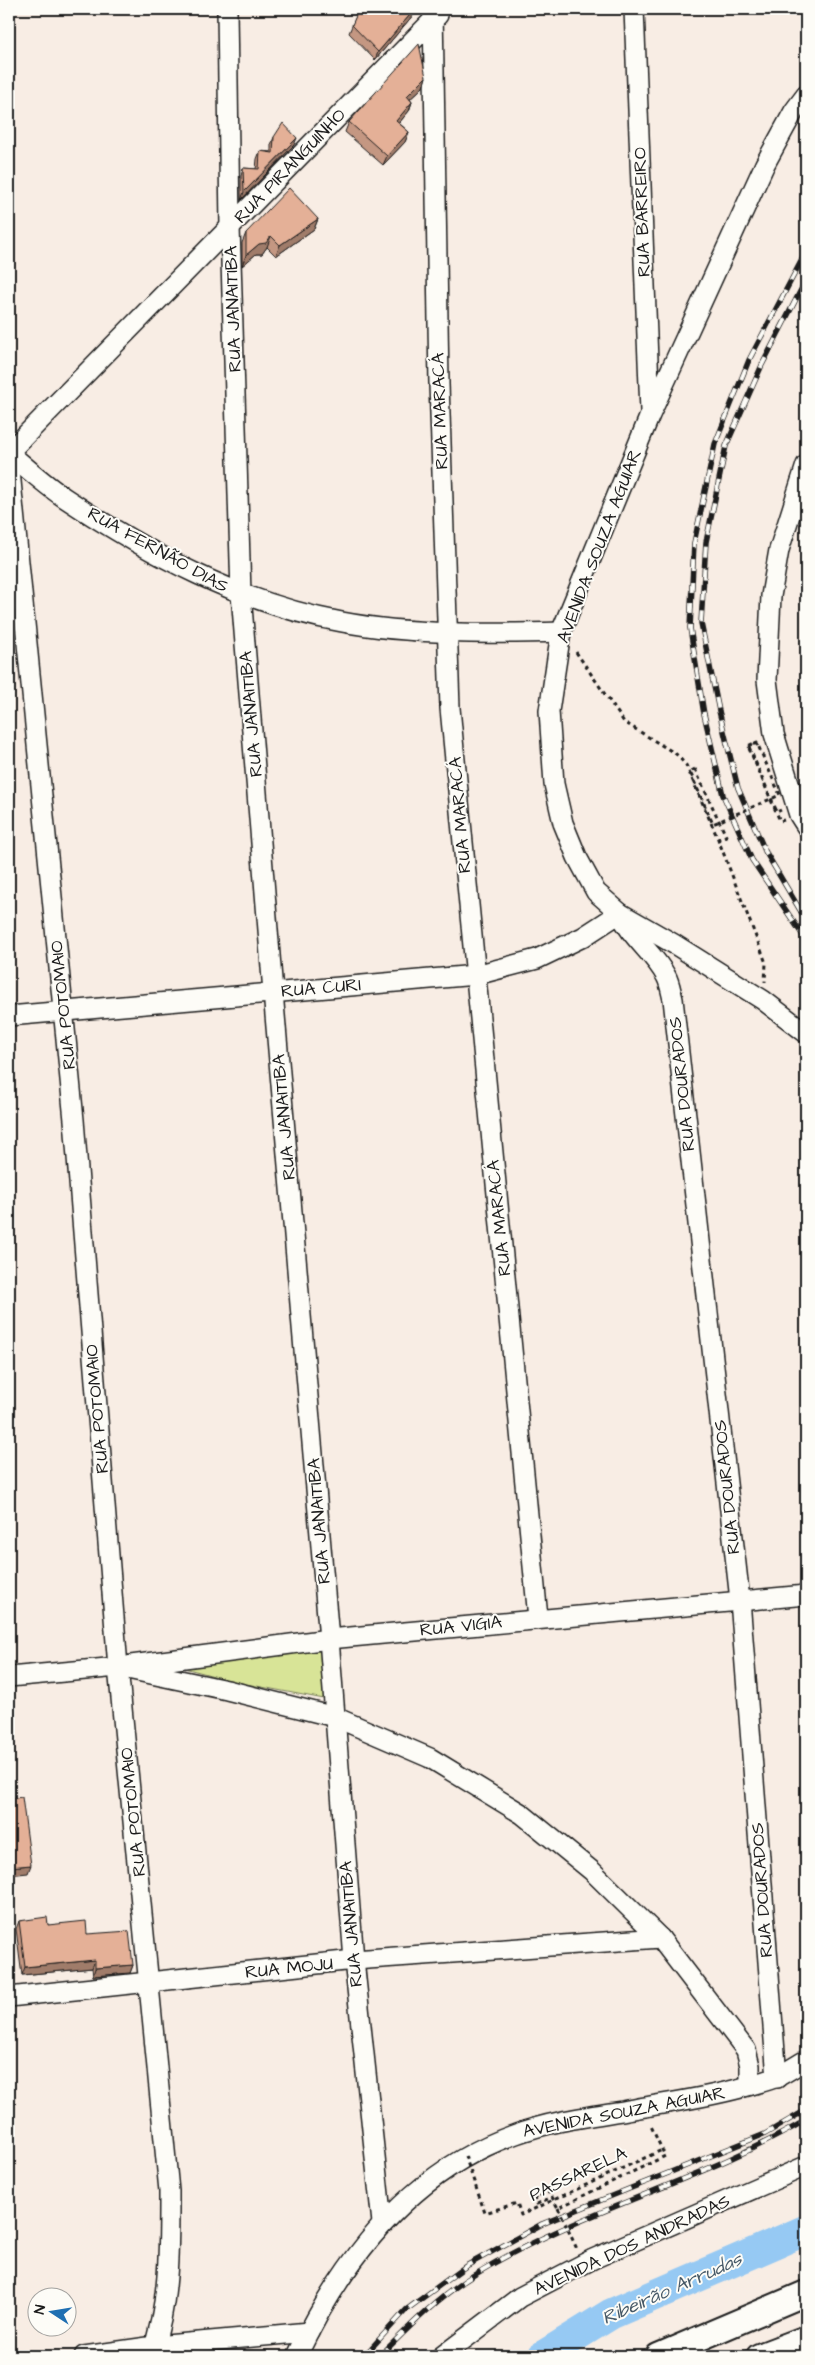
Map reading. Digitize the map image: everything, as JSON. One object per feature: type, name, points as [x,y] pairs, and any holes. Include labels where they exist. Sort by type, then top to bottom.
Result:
[{"type":"main road","points":[[658,2356],[806,2293]]},
{"type":"main road","points":[[774,2353],[806,2338]]},
{"type":"street","name":"RUA JANAITIBA","points":[[227,9],[230,227],[241,594],[273,992],[329,1639],[354,1960],[382,2223]]},
{"type":"street","name":"RUA BARREIRO","points":[[634,9],[650,415]]},
{"type":"street","name":"RUA PIRANGUINHO","points":[[9,452],[230,227],[437,12]]},
{"type":"street","name":"RUA MARACÁ","points":[[437,12],[439,374],[447,631],[457,792],[538,1618]]},
{"type":"street","name":"AVENIDA SOUZA AGUIAR","points":[[806,95],[794,111],[765,164],[650,415],[561,632],[549,711],[554,784],[563,823],[577,858],[596,892],[620,913],[674,944],[763,1000],[806,1032]]},
{"type":"street","name":"RUA FERNÃO DIAS","points":[[9,452],[64,497],[122,533],[178,564],[241,594],[343,622],[447,631],[561,632]]},
{"type":"street","name":"RUA POTOMAIO","points":[[9,461],[74,1120],[118,1667],[169,2191],[169,2260],[153,2351]]},
{"type":"street","points":[[796,817],[774,734],[767,680],[771,596],[779,550],[806,465]]},
{"type":"street","name":"RUA CURI","points":[[9,1016],[476,975],[537,959],[583,938],[620,913]]},
{"type":"street","name":"RUA DOURADOS","points":[[620,913],[632,935],[667,977],[673,999],[740,1600],[776,2078]]},
{"type":"street","name":"RUA VIGIA","points":[[118,1667],[329,1639],[538,1618],[806,1595]]},
{"type":"street","points":[[9,1677],[118,1667],[227,1690],[335,1717],[430,1758],[522,1814],[592,1871],[660,1938],[746,2050],[750,2066],[750,2085]]},
{"type":"street","name":"RUA MOJU","points":[[9,1997],[354,1960],[660,1938]]},
{"type":"street","name":"AVENIDA SOUZA AGUIAR","points":[[297,2356],[309,2332],[358,2251],[382,2223],[422,2185],[465,2156],[516,2134],[557,2122],[726,2092],[776,2078],[806,2060]]},
{"type":"street","name":"AVENIDA DOS ANDRADAS","points":[[442,2356],[520,2297],[585,2263],[806,2166]]},
{"type":"street","points":[[84,2356],[153,2351],[309,2332]]},
{"type":"path","points":[[561,632],[624,722],[676,754],[686,765],[719,839],[766,963],[763,1000]]},
{"type":"path","points":[[780,800],[756,742],[748,746],[780,821],[796,817]]},
{"type":"path","points":[[719,839],[726,836],[722,827],[718,819],[707,794],[695,769],[690,772],[713,824],[721,820],[746,809],[763,802],[772,798],[780,795],[757,743],[748,747],[770,796],[773,804],[777,812],[796,817]]},
{"type":"path","points":[[642,2108],[662,2150]]},
{"type":"path","name":"PASSARELA","points":[[465,2156],[485,2213],[517,2203],[521,2215],[662,2150],[665,2156],[558,2208],[578,2249]]},
{"type":"path","points":[[551,2192],[535,2197],[537,2204],[552,2197],[558,2208]]},
{"type":"green space","points":[[321,1648],[324,1699],[236,1682],[181,1667]]},
{"type":"building","points":[[359,9],[368,9],[371,12],[376,9],[415,9],[378,52],[352,25]]},
{"type":"building","points":[[419,44],[426,77],[407,96],[412,102],[396,121],[409,132],[387,156],[349,122]]},
{"type":"building","points":[[283,123],[297,138],[244,192],[243,168],[259,169],[260,151],[273,153],[274,137]]},
{"type":"building","points":[[289,188],[318,219],[280,245],[271,236],[266,243],[259,244],[246,255],[246,233]]},
{"type":"building","points":[[22,1797],[31,1865],[9,1867],[9,1799]]},
{"type":"building","points":[[47,1917],[48,1925],[86,1921],[87,1934],[129,1931],[133,1965],[95,1968],[95,1960],[25,1967],[19,1921]]},
{"type":"waterway","name":"Ribeirão Arrudas","points":[[543,2356],[611,2314],[806,2230]]},
{"type":"railway","points":[[806,252],[749,360],[715,444],[694,543],[690,628],[704,714],[723,795],[752,860],[806,940]]},
{"type":"railway","points":[[806,280],[762,365],[726,446],[706,542],[701,623],[719,711],[738,788],[765,851],[806,920]]},
{"type":"railway","points":[[364,2356],[406,2310],[466,2266],[542,2224],[765,2134],[806,2110]]},
{"type":"railway","points":[[380,2356],[425,2312],[449,2292],[514,2252],[555,2232],[725,2161],[766,2142],[806,2120]]}]
